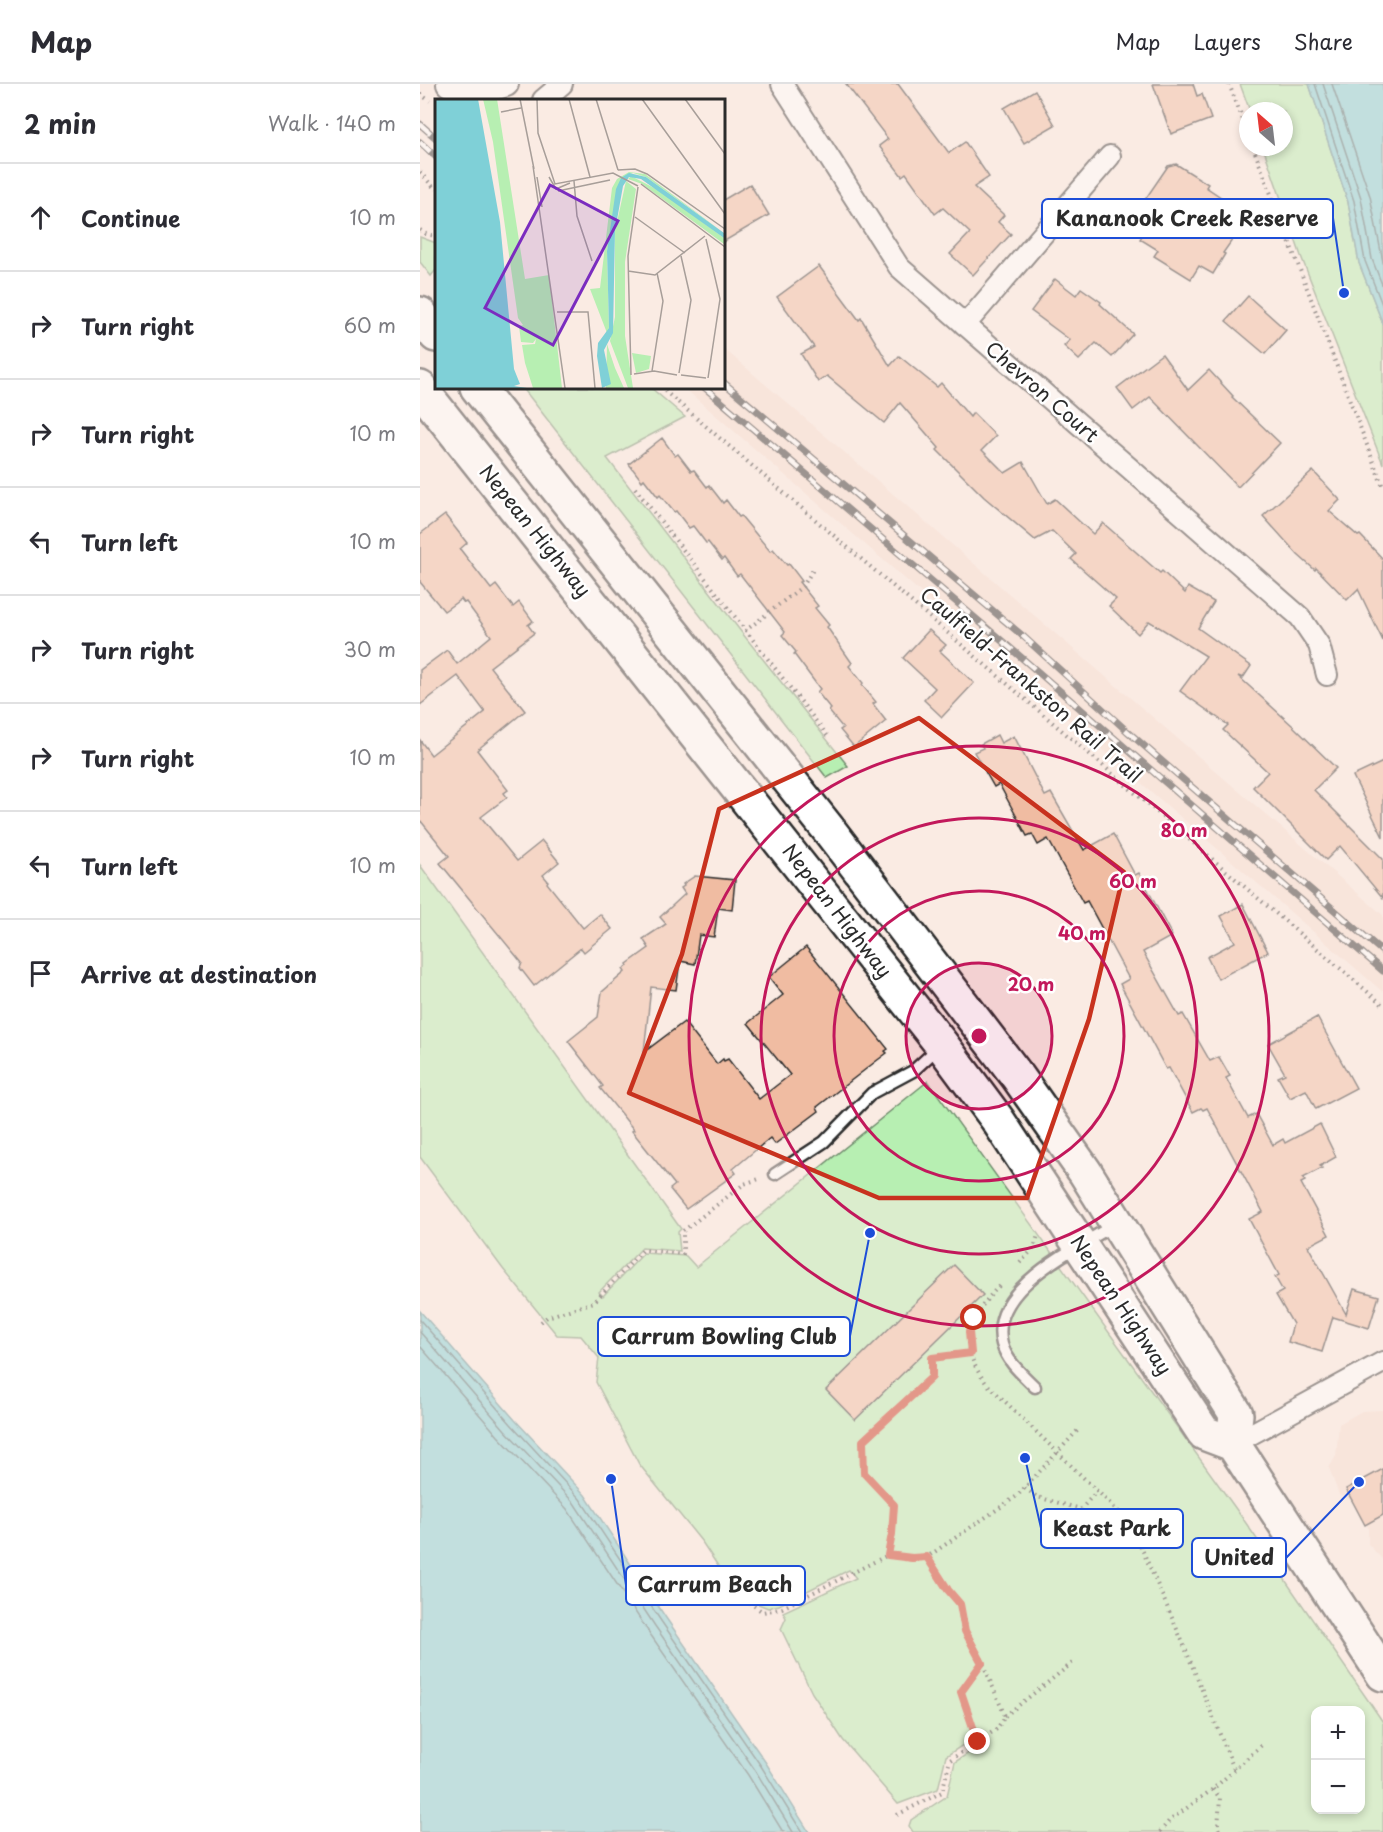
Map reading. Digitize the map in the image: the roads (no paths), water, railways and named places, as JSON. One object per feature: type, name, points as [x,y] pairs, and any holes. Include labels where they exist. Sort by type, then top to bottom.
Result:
[{"type":"highway","points":[[420,314],[435,334]]},
{"type":"highway","name":"Nepean Highway","points":[[420,388],[942,1045],[997,1119],[1204,1433],[1233,1444],[1236,1414],[1085,1172],[1018,1077],[817,815],[478,388]]},
{"type":"highway","points":[[1233,1444],[1383,1674]]},
{"type":"street","points":[[448,84],[470,89],[497,86]]},
{"type":"street","points":[[544,99],[562,84]]},
{"type":"street","name":"Chevron Court","points":[[782,84],[899,267],[1300,617],[1319,645],[1327,675]]},
{"type":"street","points":[[965,325],[1110,156]]},
{"type":"street","points":[[1233,1444],[1383,1362]]},
{"type":"lane","points":[[775,1174],[824,1142],[872,1093],[913,1071],[942,1045]]},
{"type":"lane","points":[[1035,1387],[1013,1365],[1004,1349],[1001,1338],[1002,1318],[1009,1301],[1024,1284],[1080,1245],[1117,1223]]},
{"type":"water","points":[[1309,84],[1382,84],[1383,86],[1383,324],[1359,263],[1348,202]]},
{"type":"water","points":[[420,1311],[515,1420],[585,1495],[766,1763],[809,1832],[420,1832]]},
{"type":"railway","points":[[420,124],[435,137]]},
{"type":"railway","points":[[420,142],[435,156]]},
{"type":"railway","points":[[724,383],[1024,637],[1127,731],[1383,952]]},
{"type":"railway","points":[[705,388],[1015,652],[1383,971]]},
{"type":"place","name":"Kananook Creek Reserve","points":[[1344,293]]},
{"type":"place","name":"Carrum Bowling Club","points":[[870,1233]]},
{"type":"place","name":"Keast Park","points":[[1025,1458]]},
{"type":"place","name":"Carrum Beach","points":[[611,1479]]},
{"type":"place","name":"United","points":[[1359,1482]]}]
